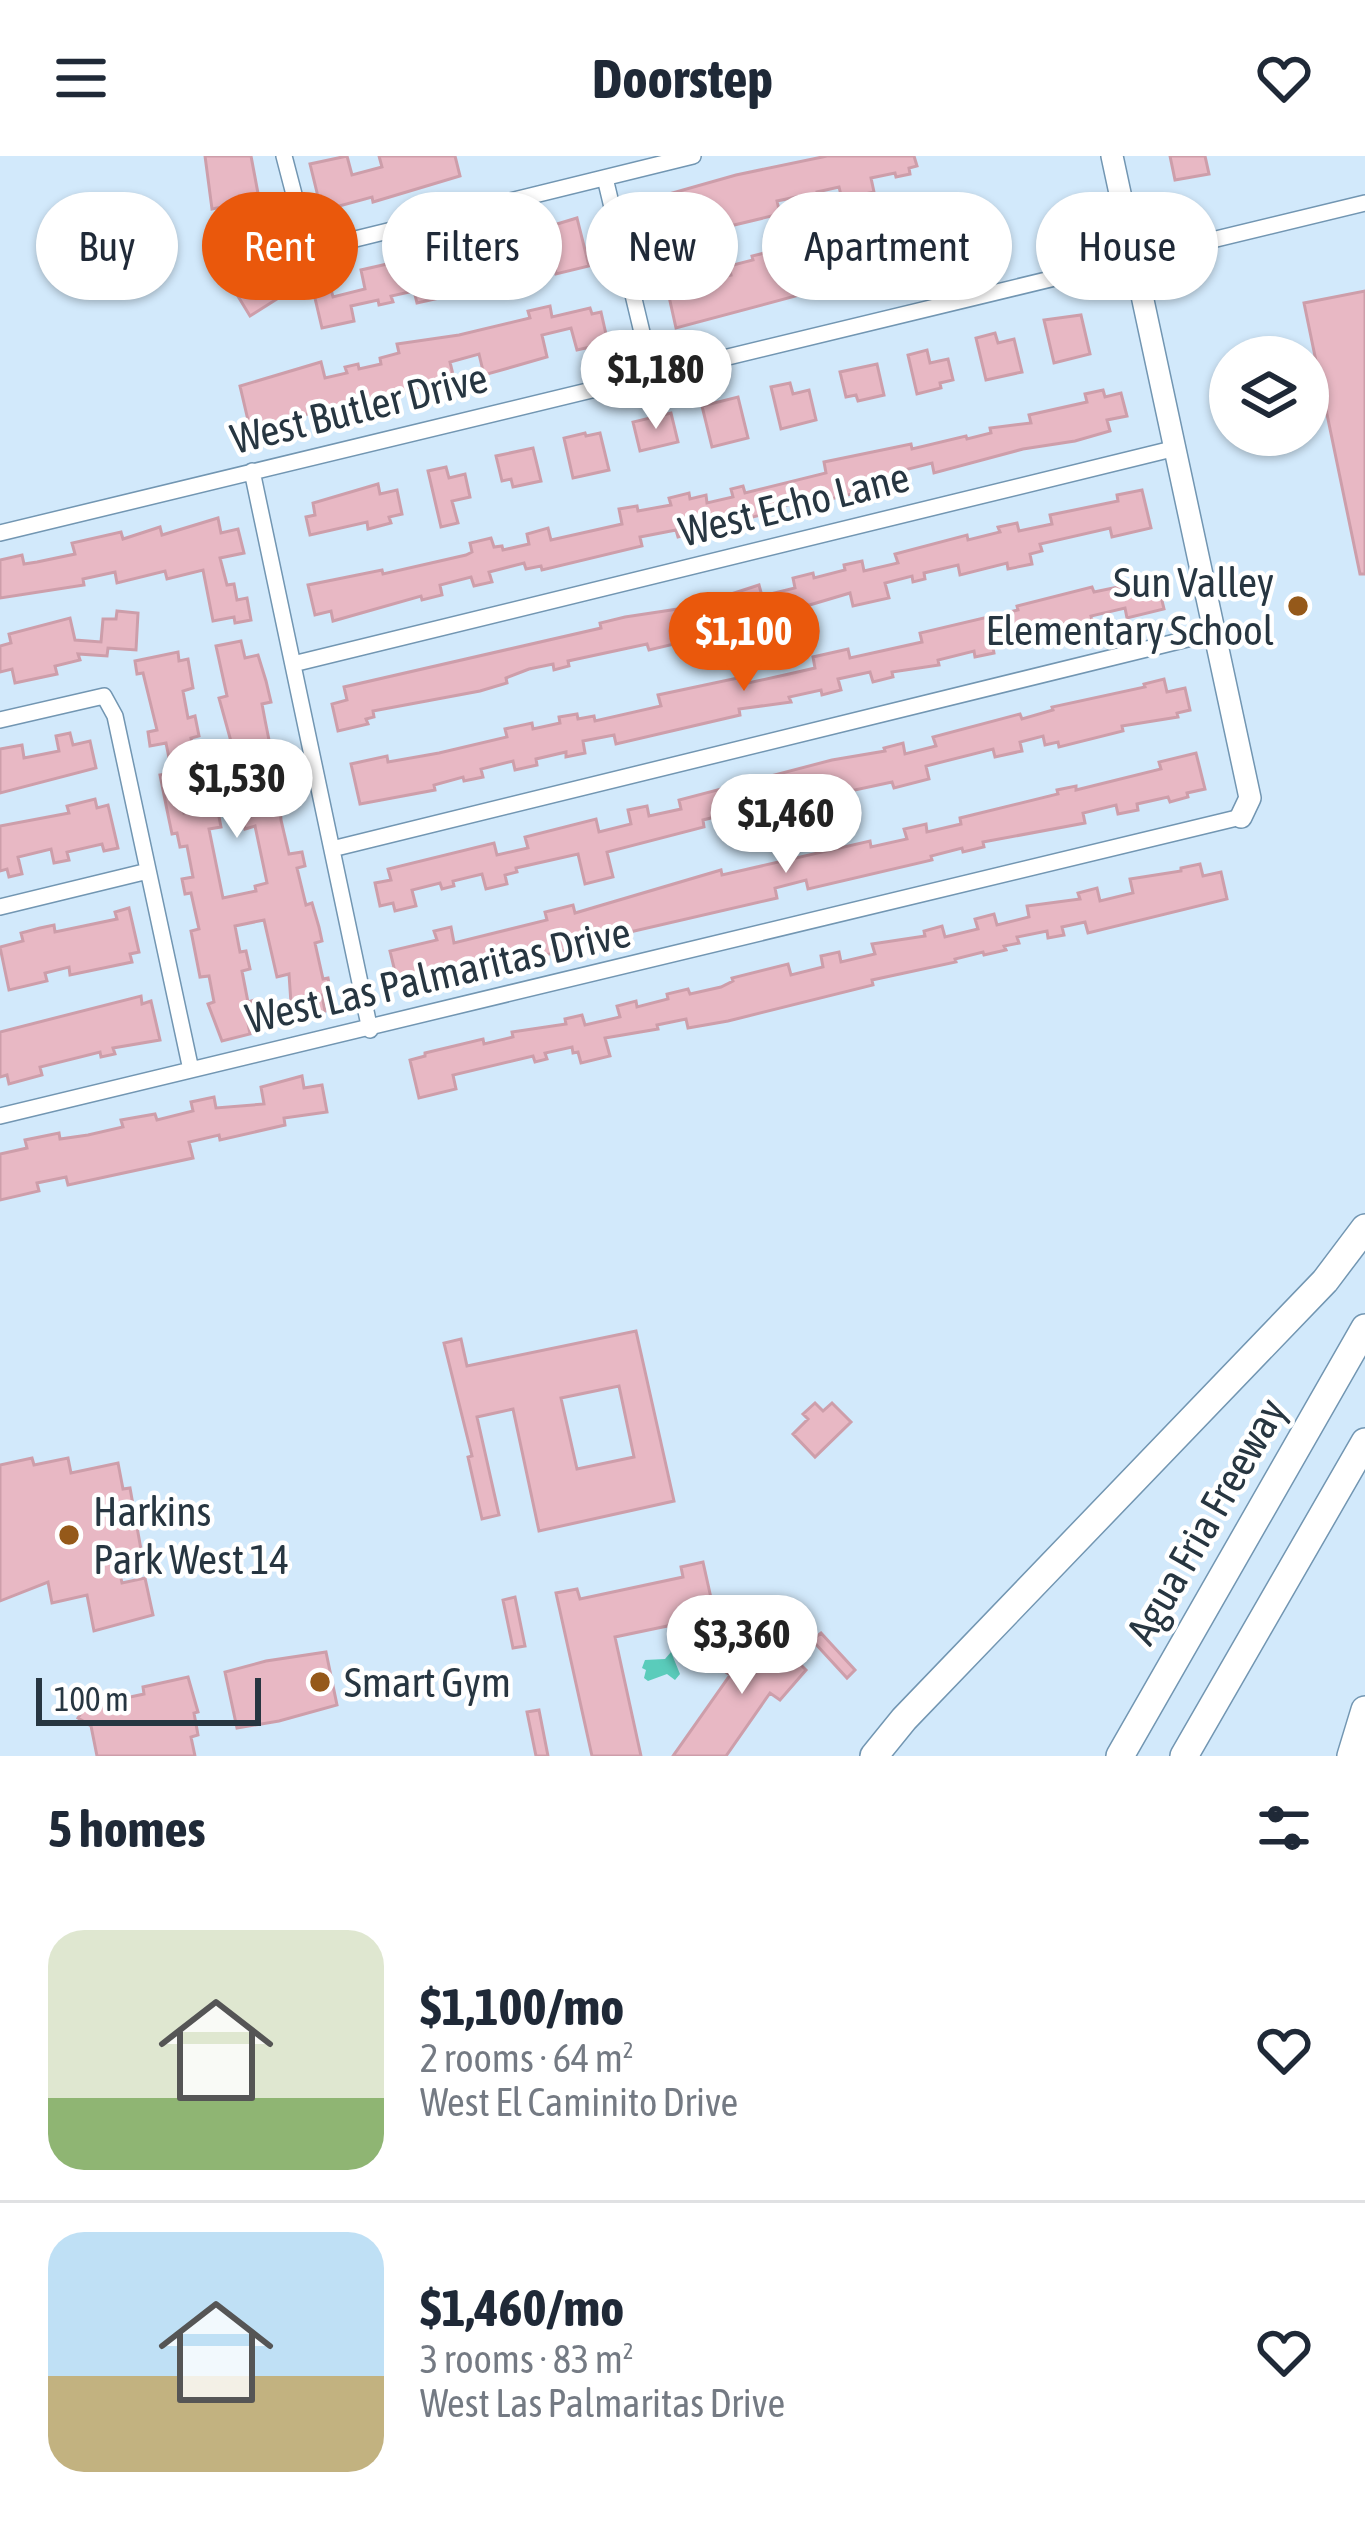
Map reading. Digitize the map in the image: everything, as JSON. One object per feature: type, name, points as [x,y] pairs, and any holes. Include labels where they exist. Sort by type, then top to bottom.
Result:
[{"type":"highway","points":[[874,1756],[904,1719],[1310,1298],[1365,1228]]},
{"type":"highway","name":"Agua Fria Freeway","points":[[1120,1756],[1365,1328]]},
{"type":"highway","points":[[1184,1756],[1365,1442]]},
{"type":"highway","points":[[1351,1756],[1365,1710]]},
{"type":"street","points":[[284,156],[307,244],[331,244],[693,156]]},
{"type":"street","points":[[1112,156],[1120,192]]},
{"type":"street","points":[[605,178],[652,374]]},
{"type":"street","name":"West Butler Drive","points":[[1218,237],[1365,203]]},
{"type":"street","name":"West Butler Drive","points":[[0,533],[1036,281]]},
{"type":"street","points":[[1143,300],[1250,798],[1241,817]]},
{"type":"street","name":"West Echo Lane","points":[[293,664],[1172,448]]},
{"type":"street","points":[[252,471],[370,1030]]},
{"type":"street","points":[[332,849],[1212,633]]},
{"type":"street","points":[[0,721],[104,696],[115,716],[191,1070]]},
{"type":"street","name":"West Las Palmaritas Drive","points":[[0,1116],[1241,817]]},
{"type":"street","points":[[0,907],[148,871]]},
{"type":"shaded area","points":[[671,1652],[680,1674],[675,1680],[667,1674],[648,1681],[644,1678],[645,1660],[665,1659]]},
{"type":"building","points":[[205,156],[251,156],[258,192],[210,192]]},
{"type":"building","points":[[347,156],[352,175],[382,167],[379,156],[455,156],[460,176],[406,192],[382,192],[382,199],[373,202],[372,197],[358,201],[358,192],[317,192],[310,164]]},
{"type":"building","points":[[827,156],[914,156],[917,166],[909,168],[910,174],[871,178],[874,192],[840,192],[839,187],[762,192],[762,218],[738,224],[738,192],[676,192]]},
{"type":"building","points":[[1170,156],[1205,156],[1209,174],[1175,180]]},
{"type":"building","points":[[577,218],[586,267],[562,273],[562,223]]},
{"type":"building","points":[[762,254],[762,300],[781,300],[676,328],[670,300],[738,300],[738,264],[753,260],[752,256]]},
{"type":"building","points":[[382,265],[382,300],[393,302],[351,306],[354,321],[322,328],[315,300],[358,300],[358,291],[365,289],[361,270]]},
{"type":"building","points":[[1365,291],[1365,574],[1360,574],[1329,424],[1329,336],[1311,336],[1304,303]]},
{"type":"building","points":[[240,300],[275,300],[250,316]]},
{"type":"building","points":[[550,306],[552,317],[590,308],[592,314],[601,312],[608,343],[577,350],[571,328],[542,335],[547,357],[484,375],[479,354],[450,362],[455,383],[438,387],[437,383],[283,420],[284,426],[251,433],[240,386],[321,362],[325,378],[347,373],[345,367],[381,364],[380,358],[399,353],[397,344],[530,318],[528,311]]},
{"type":"building","points":[[1081,315],[1090,354],[1054,363],[1044,320]]},
{"type":"building","points":[[995,333],[998,343],[1014,339],[1022,372],[986,380],[976,338]]},
{"type":"building","points":[[927,350],[930,363],[948,359],[953,380],[917,394],[908,355]]},
{"type":"building","points":[[877,364],[884,395],[858,401],[856,395],[846,397],[840,372]]},
{"type":"building","points":[[790,383],[793,394],[809,390],[816,420],[781,429],[771,387]]},
{"type":"building","points":[[1103,390],[1105,397],[1121,393],[1127,416],[1107,420],[1110,431],[1075,441],[1023,449],[934,473],[932,463],[900,471],[903,482],[764,510],[765,514],[728,523],[726,515],[694,522],[697,532],[678,537],[676,530],[640,537],[642,546],[542,570],[541,566],[526,569],[524,563],[489,572],[492,582],[474,586],[471,577],[440,585],[442,595],[422,600],[421,596],[333,621],[331,611],[315,615],[308,585],[466,555],[472,552],[470,543],[491,538],[494,547],[503,550],[529,544],[527,534],[548,528],[551,540],[622,524],[619,509],[671,505],[669,498],[689,493],[690,499],[706,495],[707,503],[733,497],[731,489],[743,486],[745,493],[826,473],[824,462],[911,444],[912,449],[967,439],[991,433],[990,428],[1031,423],[1029,415],[1087,402],[1085,394]]},
{"type":"building","points":[[738,397],[748,438],[712,447],[702,406]]},
{"type":"building","points":[[671,413],[678,442],[640,451],[633,422]]},
{"type":"building","points":[[600,433],[609,470],[573,478],[564,438]]},
{"type":"building","points":[[533,448],[541,481],[513,487],[511,479],[502,481],[496,456]]},
{"type":"building","points":[[446,467],[449,478],[465,474],[470,497],[452,501],[458,523],[441,527],[428,471]]},
{"type":"building","points":[[378,484],[380,494],[397,490],[402,514],[389,517],[391,523],[368,529],[367,522],[310,535],[306,517],[315,515],[313,503]]},
{"type":"building","points":[[1142,490],[1151,528],[1112,537],[1110,528],[1040,544],[1042,551],[1030,554],[1032,564],[1008,569],[1007,563],[960,575],[958,565],[924,573],[925,579],[913,582],[912,576],[885,583],[889,598],[853,606],[850,593],[722,631],[723,636],[700,642],[699,638],[649,650],[647,644],[568,661],[569,666],[554,670],[553,664],[529,669],[506,678],[507,683],[480,691],[373,711],[374,717],[366,719],[368,724],[338,731],[332,704],[347,700],[344,687],[601,628],[600,623],[625,617],[691,607],[759,585],[762,596],[795,588],[793,578],[813,573],[814,578],[845,570],[844,565],[862,561],[864,571],[898,563],[895,554],[967,535],[968,540],[1000,532],[998,527],[1017,523],[1019,531],[1052,524],[1050,515],[1118,501],[1117,495]]},
{"type":"building","points":[[218,518],[221,533],[238,529],[244,553],[220,558],[227,585],[234,584],[237,600],[247,598],[251,620],[213,621],[203,570],[167,579],[165,571],[117,583],[115,572],[83,579],[84,585],[0,598],[0,560],[22,555],[24,564],[37,562],[75,554],[72,543],[121,532],[123,539],[160,527],[162,535]]},
{"type":"building","points":[[1137,583],[1138,589],[1158,584],[1164,609],[1127,618],[1125,608],[1091,616],[1094,628],[1077,632],[1075,621],[1043,629],[1045,640],[1026,645],[1024,634],[992,642],[994,653],[975,657],[974,651],[938,660],[939,665],[892,672],[893,677],[873,682],[870,672],[838,679],[841,690],[822,695],[821,690],[789,697],[791,702],[739,709],[740,715],[616,744],[614,735],[583,741],[585,753],[536,759],[537,765],[515,770],[513,761],[481,769],[483,777],[464,781],[463,777],[434,785],[435,790],[360,804],[351,764],[439,753],[507,737],[505,729],[560,723],[559,717],[577,714],[578,719],[594,716],[595,721],[661,706],[658,695],[747,676],[748,683],[815,668],[813,657],[848,649],[850,658],[922,642],[920,633],[1018,610],[1017,606],[1092,587],[1094,592]]},
{"type":"building","points":[[117,611],[138,613],[136,650],[108,648],[107,656],[78,654],[80,660],[55,666],[57,674],[15,683],[12,669],[0,672],[0,646],[11,643],[9,634],[70,618],[75,640],[101,642],[103,619],[116,619]]},
{"type":"building","points":[[241,641],[245,658],[258,655],[266,681],[271,702],[262,704],[265,720],[271,750],[279,748],[289,801],[280,804],[281,820],[289,854],[302,852],[305,866],[297,868],[306,905],[312,903],[319,927],[322,941],[315,943],[331,993],[322,995],[325,1011],[292,1018],[289,974],[277,977],[264,920],[235,926],[240,952],[246,951],[250,969],[242,971],[248,1002],[258,999],[263,1019],[248,1023],[250,1034],[222,1041],[208,1004],[214,1002],[209,976],[200,977],[191,931],[199,929],[191,893],[185,894],[182,879],[193,877],[187,846],[180,847],[177,833],[172,834],[160,775],[172,773],[166,743],[150,746],[148,732],[157,730],[143,673],[137,674],[135,661],[178,652],[179,661],[188,659],[193,688],[183,691],[188,718],[195,716],[199,736],[191,738],[200,783],[180,787],[184,813],[217,807],[221,827],[209,829],[223,898],[256,891],[255,886],[267,883],[255,826],[245,829],[230,760],[232,745],[219,698],[227,696],[216,646]]},
{"type":"building","points":[[1164,679],[1167,692],[1185,688],[1190,710],[1177,713],[1178,717],[1122,726],[1123,731],[1059,747],[1058,742],[1045,745],[1043,736],[1020,742],[1022,751],[995,757],[993,749],[926,766],[929,779],[894,788],[892,782],[799,802],[798,798],[766,807],[767,814],[738,821],[735,812],[703,820],[704,827],[607,852],[613,877],[585,884],[578,854],[516,868],[517,872],[505,875],[507,884],[486,889],[482,874],[453,881],[454,886],[442,889],[440,883],[412,890],[416,906],[395,911],[393,903],[380,906],[375,883],[391,880],[388,869],[494,843],[497,855],[528,848],[525,837],[596,819],[599,832],[631,824],[628,810],[647,806],[649,816],[681,809],[679,800],[903,743],[905,754],[936,746],[933,737],[1020,714],[1022,719]]},
{"type":"building","points":[[70,733],[73,745],[90,741],[96,768],[0,793],[0,749],[22,745],[24,758],[59,751],[56,736]]},
{"type":"building","points":[[1196,753],[1205,789],[1187,793],[1188,797],[1137,804],[1138,810],[1118,814],[1116,805],[1083,813],[1085,823],[983,842],[984,847],[963,852],[962,848],[931,856],[932,860],[808,889],[806,880],[775,888],[777,898],[555,953],[472,968],[473,973],[417,986],[415,976],[397,980],[390,951],[437,940],[434,931],[451,927],[454,943],[547,920],[545,912],[573,905],[575,913],[721,870],[722,875],[870,841],[871,847],[907,839],[904,829],[926,824],[927,832],[961,824],[960,818],[1058,794],[1057,790],[1076,786],[1076,790],[1161,769],[1159,762]]},
{"type":"building","points":[[95,799],[97,808],[108,805],[118,848],[104,851],[102,844],[67,852],[69,860],[54,863],[51,849],[18,857],[22,874],[9,877],[7,869],[0,871],[0,826],[69,813],[67,806]]},
{"type":"building","points":[[1200,864],[1203,876],[1221,872],[1227,899],[1088,933],[1085,922],[1062,927],[1064,935],[1048,938],[1047,931],[1017,937],[1019,943],[1004,946],[1006,950],[872,980],[873,985],[728,1021],[688,1028],[686,1019],[605,1038],[610,1056],[581,1063],[572,1047],[545,1053],[547,1059],[535,1062],[533,1056],[453,1075],[456,1089],[419,1098],[410,1060],[425,1053],[513,1037],[512,1032],[566,1024],[565,1019],[582,1015],[585,1025],[620,1017],[617,1006],[636,1001],[637,1007],[688,989],[690,994],[721,987],[732,978],[788,964],[791,975],[823,967],[821,956],[839,952],[841,962],[875,954],[872,944],[925,936],[924,931],[942,926],[945,937],[978,929],[975,919],[994,914],[997,925],[1029,917],[1027,906],[1080,899],[1078,893],[1097,888],[1100,901],[1133,893],[1130,879]]},
{"type":"building","points":[[129,908],[139,952],[130,954],[132,962],[70,975],[69,967],[45,973],[47,981],[9,990],[0,947],[23,941],[21,933],[54,925],[55,932],[117,919],[115,912]]},
{"type":"building","points":[[141,996],[142,1004],[151,1001],[160,1040],[113,1048],[115,1054],[101,1057],[100,1052],[40,1067],[42,1075],[9,1084],[7,1075],[0,1077],[0,1032]]},
{"type":"building","points":[[302,1076],[304,1088],[322,1085],[327,1112],[284,1118],[285,1125],[220,1140],[219,1135],[189,1142],[193,1158],[68,1185],[66,1177],[37,1183],[39,1191],[0,1200],[0,1154],[27,1148],[25,1140],[59,1133],[60,1139],[88,1135],[123,1127],[121,1120],[155,1114],[157,1120],[193,1111],[191,1102],[214,1097],[216,1108],[264,1104],[261,1087]]},
{"type":"building","points":[[636,1331],[674,1501],[539,1531],[513,1409],[477,1417],[499,1515],[482,1519],[444,1343],[461,1339],[467,1366]],"holes":[[[619,1386],[634,1457],[577,1469],[561,1398]]]},
{"type":"building","points":[[815,1403],[823,1411],[832,1403],[851,1422],[815,1457],[793,1434]]},
{"type":"building","name":"Harkins Park West 14","points":[[32,1458],[34,1465],[68,1458],[71,1473],[118,1463],[123,1489],[130,1488],[142,1555],[117,1560],[122,1583],[145,1578],[153,1615],[94,1631],[87,1595],[52,1603],[48,1582],[0,1601],[0,1465]]},
{"type":"building","points":[[703,1562],[715,1616],[615,1637],[641,1756],[592,1756],[556,1593],[577,1589],[580,1599],[683,1577],[681,1567]]},
{"type":"building","points":[[515,1597],[525,1646],[513,1648],[503,1600]]},
{"type":"building","points":[[821,1633],[855,1670],[847,1678],[812,1640]]},
{"type":"building","points":[[770,1634],[806,1670],[780,1700],[770,1693],[726,1756],[673,1756],[730,1675],[720,1668],[736,1645],[749,1654]]},
{"type":"building","points":[[326,1652],[337,1705],[237,1728],[225,1672]]},
{"type":"building","points":[[188,1677],[198,1712],[194,1713],[198,1735],[191,1737],[195,1756],[97,1756],[91,1726],[78,1718],[96,1690],[112,1701],[144,1694],[143,1687]]},
{"type":"building","points":[[539,1710],[548,1756],[536,1756],[527,1712]]},
{"type":"place","name":"Sun Valley Elementary School","points":[[1298,606]]},
{"type":"place","name":"Harkins Park West 14","points":[[69,1535]]},
{"type":"place","name":"Smart Gym","points":[[320,1682]]}]
